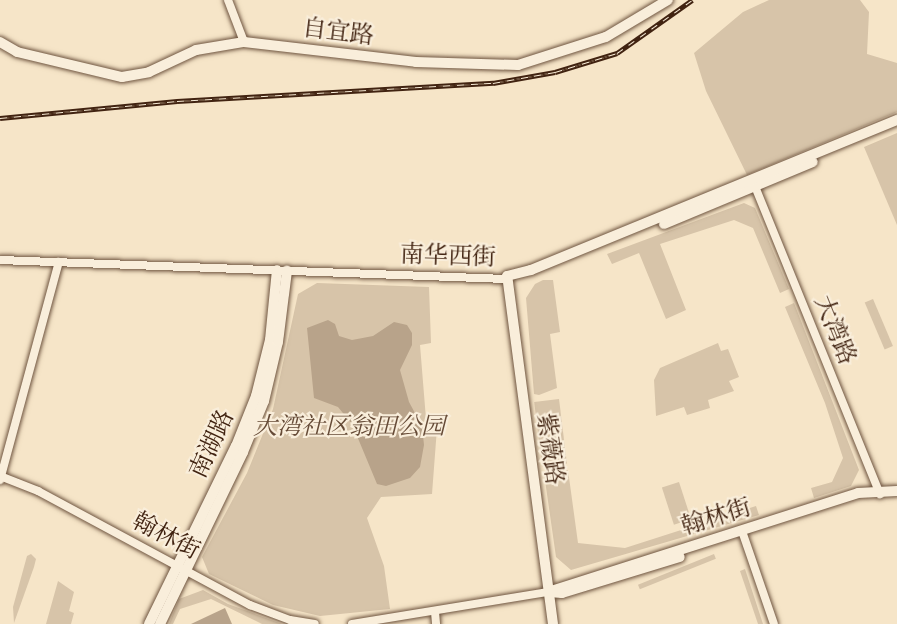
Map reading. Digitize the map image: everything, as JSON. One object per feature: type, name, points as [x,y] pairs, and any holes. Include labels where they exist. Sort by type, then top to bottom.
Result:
[{"type":"main road","name":"自宜路","points":[[0,42],[17,52],[122,77],[149,72],[196,50],[244,42],[416,62],[518,65],[606,37],[668,0]]},
{"type":"main road","name":"南华西街","points":[[754,184],[897,120]]},
{"type":"main road","name":"南华西街","points":[[507,282],[897,127]]},
{"type":"main road","name":"南湖路","points":[[149,624],[180,567],[236,446],[256,396],[270,340],[282,270]]},
{"type":"main road","name":"紫薇路","points":[[507,282],[553,624]]},
{"type":"main road","name":"翰林街","points":[[548,592],[880,493],[897,491]]},
{"type":"main road","name":"翰林街","points":[[880,493],[897,497]]},
{"type":"main road","name":"南湖路","points":[[160,624],[180,567]]},
{"type":"street","points":[[228,0],[244,42]]},
{"type":"street","name":"大湾路","points":[[754,184],[880,493]]},
{"type":"street","name":"南华西街","points":[[0,260],[282,270],[507,282]]},
{"type":"street","points":[[0,478],[59,262]]},
{"type":"street","name":"翰林街","points":[[0,478],[38,490],[261,610],[315,624]]},
{"type":"street","points":[[743,534],[774,624]]},
{"type":"street","name":"翰林街","points":[[352,624],[548,592]]},
{"type":"street","points":[[435,612],[436,624]]},
{"type":"green space","points":[[769,0],[860,0],[869,12],[867,54],[897,63],[897,112],[747,175],[706,91],[694,53],[743,12]]},
{"type":"green space","points":[[897,133],[897,225],[864,147]]},
{"type":"green space","points":[[744,203],[755,208],[789,289],[780,293],[753,228],[734,220],[660,244],[686,310],[666,319],[639,253],[612,264],[607,254]]},
{"type":"green space","points":[[543,280],[553,280],[560,332],[550,334],[557,388],[539,395],[534,394],[526,298],[535,284]]},
{"type":"green space","name":"大湾社区翁田公园","points":[[317,283],[429,287],[431,343],[420,345],[426,419],[437,428],[432,494],[381,497],[367,518],[384,566],[390,609],[320,616],[273,605],[209,574],[202,557],[247,473],[273,409],[298,294]]},
{"type":"green space","points":[[873,299],[893,346],[885,349],[865,303]]},
{"type":"green space","points":[[794,303],[859,470],[851,486],[814,498],[811,488],[832,482],[843,458],[825,403],[785,307]]},
{"type":"green space","points":[[718,343],[721,351],[728,349],[739,377],[729,381],[734,391],[708,400],[710,408],[687,415],[684,407],[656,416],[654,380],[660,368]]},
{"type":"green space","points":[[559,399],[567,464],[542,467],[534,402]]},
{"type":"green space","points":[[568,470],[578,543],[625,548],[756,506],[759,515],[571,570],[556,557],[544,473]]},
{"type":"green space","points":[[679,482],[691,519],[674,525],[662,488]]},
{"type":"green space","points":[[31,554],[36,559],[14,623],[13,607],[27,556]]},
{"type":"green space","points":[[714,554],[716,559],[640,589],[638,585]]},
{"type":"green space","points":[[745,569],[763,624],[758,624],[740,571]]},
{"type":"green space","points":[[58,581],[74,592],[69,611],[74,613],[71,624],[46,624]]},
{"type":"green space","points":[[203,590],[228,604],[282,624],[262,624],[211,599],[180,609],[173,624],[169,624],[179,599]]},
{"type":"shaded area","points":[[328,320],[335,324],[339,336],[352,340],[373,336],[394,322],[407,325],[412,333],[412,345],[400,370],[409,402],[422,426],[424,445],[420,467],[410,478],[386,486],[377,484],[352,424],[338,407],[314,398],[307,328]]},
{"type":"shaded area","points":[[225,608],[232,624],[191,624]]},
{"type":"railway","points":[[0,118],[177,101],[493,83],[555,72],[617,53],[692,0]]}]
